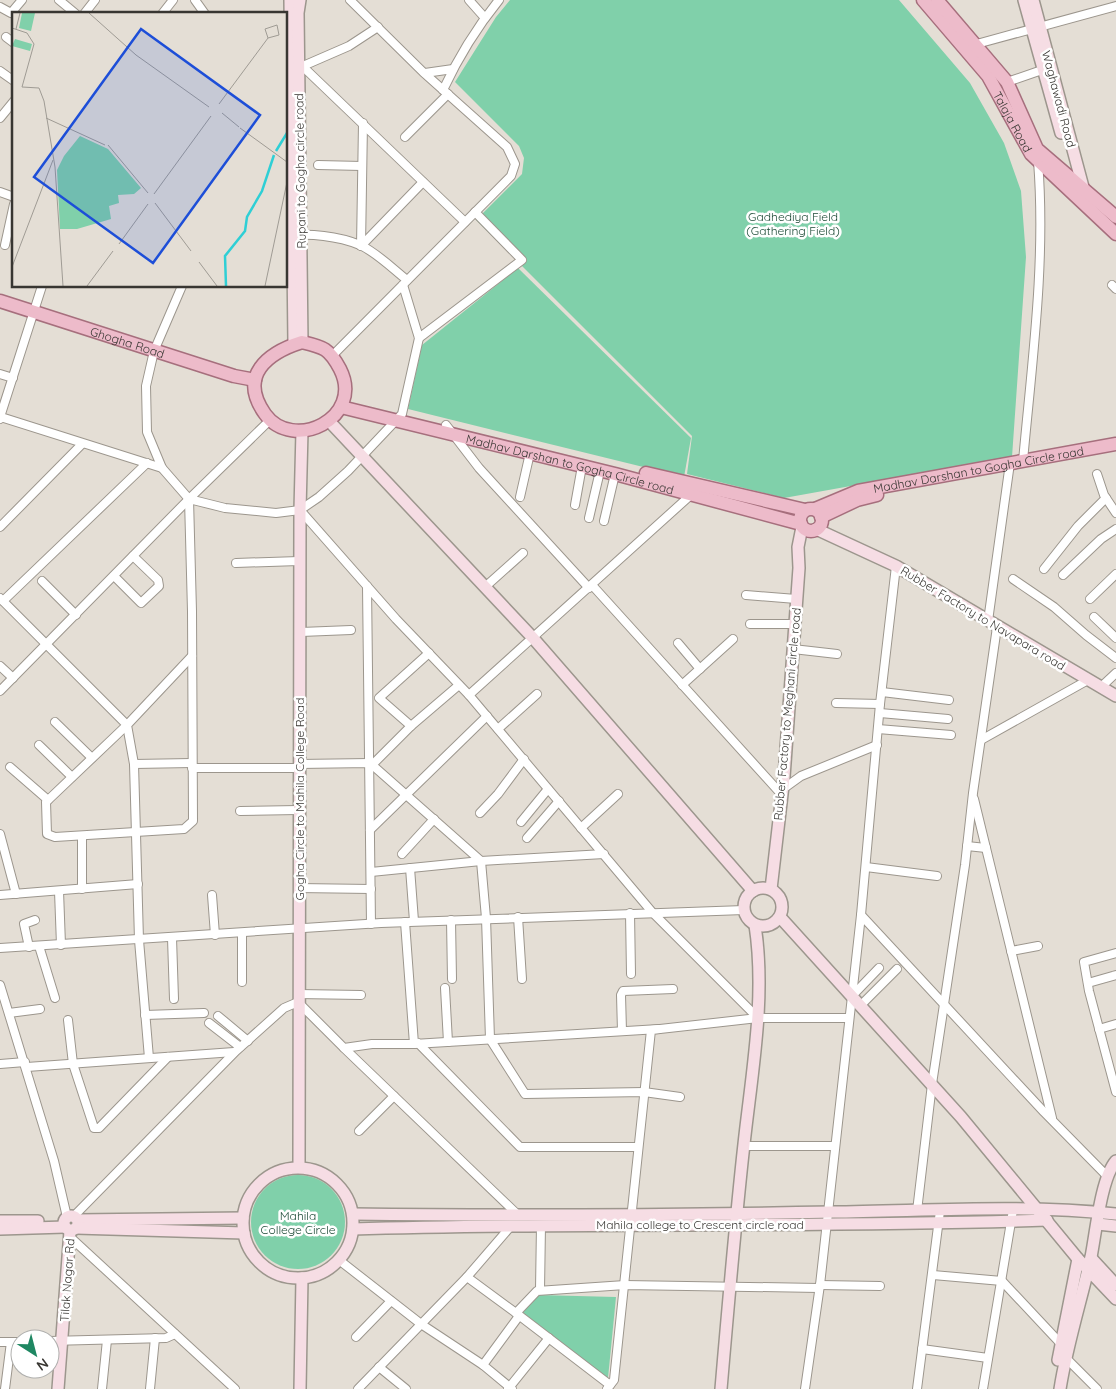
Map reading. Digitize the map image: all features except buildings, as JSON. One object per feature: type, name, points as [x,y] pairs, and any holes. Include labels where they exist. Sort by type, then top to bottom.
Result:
[{"type":"main road","name":"Rupani to Gogha circle road","points":[[290,0],[294,61],[293,235],[298,343]]},
{"type":"main road","name":"Rupani to Gogha circle road","points":[[294,61],[300,0]]},
{"type":"main road","name":"Talaja Road","points":[[923,0],[1007,82],[1037,155]]},
{"type":"main road","name":"Talaja Road","points":[[937,0],[971,47],[1026,146],[1076,189],[1116,217]]},
{"type":"main road","name":"Waghawadi Road","points":[[1024,0],[1036,30],[1076,189]]},
{"type":"main road","name":"Waghawadi Road","points":[[1033,0],[1042,70],[1076,189]]},
{"type":"main road","name":"Talaja Road","points":[[1076,189],[1116,234]]},
{"type":"main road","name":"Ghogha Road","points":[[0,301],[234,376],[255,380]]},
{"type":"main road","points":[[298,343],[322,346],[333,355],[344,377],[343,404],[329,420],[302,432],[284,429],[270,420],[260,406],[255,380],[266,359],[281,349],[298,343]]},
{"type":"main road","name":"Madhav Darshan to Gogha Circle road","points":[[343,404],[696,490],[811,521]]},
{"type":"main road","points":[[329,420],[361,457],[533,638],[727,860],[755,895]]},
{"type":"main road","name":"Madhav Darshan to Gogha Circle road","points":[[449,429],[582,466],[696,490]]},
{"type":"main road","name":"Gogha Circle to Mahila College Road","points":[[299,1167],[298,810],[301,632],[299,561],[302,432]]},
{"type":"main road","points":[[811,521],[866,498],[1014,465],[1116,446]]},
{"type":"main road","name":"Rubber Factory to Navapara road","points":[[811,521],[841,534],[849,543],[896,566],[1116,696]]},
{"type":"main road","name":"Rubber Factory to Meghani circle road","points":[[755,895],[774,860],[782,792],[798,568],[811,521]]},
{"type":"main road","points":[[755,895],[776,893],[782,904],[760,954]]},
{"type":"main road","points":[[721,1389],[736,1212],[758,1018],[760,954],[755,925],[746,916],[755,895]]},
{"type":"main road","points":[[755,925],[774,922],[804,944],[932,1084],[1038,1208],[1078,1259],[1089,1263],[1116,1285]]},
{"type":"main road","points":[[1053,1389],[1089,1263],[1106,1175],[1116,1161]]},
{"type":"main road","points":[[299,1167],[317,1170],[333,1179],[345,1192],[352,1214],[353,1229],[349,1244],[339,1260],[328,1269],[302,1278],[284,1276],[268,1269],[254,1257],[246,1242],[243,1218],[245,1206],[253,1190],[266,1178],[282,1170],[299,1167]]},
{"type":"main road","name":"Mahila college to Crescent circle road","points":[[1012,1216],[1038,1208],[1099,1218]]},
{"type":"main road","name":"Mahila college to Crescent circle road","points":[[352,1214],[515,1221],[630,1221],[735,1225],[917,1211],[940,1216]]},
{"type":"main road","name":"Mahila college to Crescent circle road","points":[[353,1229],[515,1221],[541,1225],[630,1221],[736,1212],[828,1218],[1012,1216],[1046,1220]]},
{"type":"main road","points":[[1099,1218],[1116,1214]]},
{"type":"main road","points":[[0,1229],[70,1224],[243,1218]]},
{"type":"main road","points":[[1099,1218],[1116,1226]]},
{"type":"main road","points":[[0,1221],[244,1233]]},
{"type":"main road","name":"Tilak Nagar Rd","points":[[58,1389],[64,1340],[70,1224]]},
{"type":"main road","points":[[1060,1389],[1078,1259]]},
{"type":"main road","points":[[1089,1263],[1116,1299]]},
{"type":"main road","points":[[300,1389],[302,1278]]},
{"type":"street","points":[[0,7],[10,13],[22,0]]},
{"type":"street","points":[[59,0],[74,12]]},
{"type":"street","points":[[86,12],[95,0]]},
{"type":"street","points":[[164,12],[173,0]]},
{"type":"street","points":[[195,0],[203,12]]},
{"type":"street","points":[[333,355],[476,212],[510,176],[515,164],[507,147],[425,73],[350,0]]},
{"type":"street","points":[[469,0],[485,18]]},
{"type":"street","points":[[405,137],[446,92],[453,69],[485,18],[499,0]]},
{"type":"street","points":[[971,47],[1116,6]]},
{"type":"street","points":[[294,61],[349,46],[378,27]]},
{"type":"street","points":[[6,37],[12,42]]},
{"type":"street","points":[[294,61],[363,123],[465,222]]},
{"type":"street","points":[[425,73],[453,69]]},
{"type":"street","points":[[1007,82],[1042,70]]},
{"type":"street","points":[[0,71],[12,80]]},
{"type":"street","points":[[1,115],[12,103]]},
{"type":"street","points":[[361,246],[363,123]]},
{"type":"street","points":[[917,1211],[932,1084],[981,740],[993,624],[1014,465],[1037,314],[1042,208],[1037,155]]},
{"type":"street","points":[[318,164],[362,166]]},
{"type":"street","points":[[361,246],[423,182]]},
{"type":"street","points":[[0,192],[12,196]]},
{"type":"street","points":[[419,338],[522,260],[476,212]]},
{"type":"street","points":[[5,245],[12,213]]},
{"type":"street","points":[[181,288],[154,351],[146,386],[147,432],[162,468],[189,499],[225,508],[276,513],[300,510],[319,497],[399,417],[419,338],[405,282],[361,246],[334,238],[293,235]]},
{"type":"street","points":[[41,288],[0,417],[162,468]]},
{"type":"street","points":[[0,374],[13,378]]},
{"type":"street","points":[[0,691],[189,499],[270,420]]},
{"type":"street","points":[[449,429],[478,468],[782,792],[801,776],[877,745]]},
{"type":"street","points":[[0,527],[82,444]]},
{"type":"street","points":[[520,496],[530,453]]},
{"type":"street","points":[[147,463],[1,600],[127,725],[134,764],[139,940],[149,1058]]},
{"type":"street","points":[[575,506],[582,466]]},
{"type":"street","points":[[589,518],[600,470]]},
{"type":"street","points":[[604,521],[615,474]]},
{"type":"street","points":[[1097,474],[1106,498],[1116,513]]},
{"type":"street","points":[[469,695],[696,490]]},
{"type":"street","points":[[1044,569],[1078,526],[1106,498]]},
{"type":"street","points":[[189,499],[192,656],[193,821],[184,829],[55,837],[47,834],[45,805],[48,800],[127,725],[192,656]]},
{"type":"street","points":[[300,510],[460,684],[652,912],[758,1018]]},
{"type":"street","points":[[1063,575],[1101,539],[1116,529]]},
{"type":"street","points":[[485,587],[523,554]]},
{"type":"street","points":[[114,576],[141,603],[159,586],[158,580],[133,556]]},
{"type":"street","points":[[236,563],[299,561]]},
{"type":"street","points":[[805,1389],[820,1287],[848,1018],[862,915],[880,704],[896,566]]},
{"type":"street","points":[[1090,599],[1116,574]]},
{"type":"street","points":[[1013,579],[1054,607],[1086,636],[1116,658]]},
{"type":"street","points":[[42,581],[76,615]]},
{"type":"street","points":[[368,586],[371,924]]},
{"type":"street","points":[[746,595],[796,599]]},
{"type":"street","points":[[1094,617],[1116,638]]},
{"type":"street","points":[[750,624],[795,624]]},
{"type":"street","points":[[301,632],[351,630]]},
{"type":"street","points":[[682,685],[732,639]]},
{"type":"street","points":[[678,643],[700,669]]},
{"type":"street","points":[[793,649],[837,654]]},
{"type":"street","points":[[411,726],[378,698],[430,653]]},
{"type":"street","points":[[0,666],[13,678]]},
{"type":"street","points":[[1101,687],[1116,673]]},
{"type":"street","points":[[981,740],[1088,680]]},
{"type":"street","points":[[134,764],[299,766],[371,764],[411,726],[460,684]]},
{"type":"street","points":[[882,692],[949,700]]},
{"type":"street","points":[[498,729],[537,694]]},
{"type":"street","points":[[836,703],[880,704]]},
{"type":"street","points":[[880,713],[948,719]]},
{"type":"street","points":[[370,830],[487,716]]},
{"type":"street","points":[[54,722],[92,758]]},
{"type":"street","points":[[878,729],[951,735]]},
{"type":"street","points":[[39,746],[72,777]]},
{"type":"street","points":[[480,813],[498,794],[524,759]]},
{"type":"street","points":[[371,764],[481,861],[486,918],[490,1039],[525,1094],[644,1092],[680,1097]]},
{"type":"street","points":[[10,767],[48,800]]},
{"type":"street","points":[[521,822],[548,788]]},
{"type":"street","points":[[973,793],[1052,1120]]},
{"type":"street","points":[[581,828],[618,794]]},
{"type":"street","points":[[527,838],[558,801]]},
{"type":"street","points":[[240,811],[298,810]]},
{"type":"street","points":[[402,854],[434,819]]},
{"type":"street","points":[[0,834],[3,858],[16,894]]},
{"type":"street","points":[[82,836],[82,889]]},
{"type":"street","points":[[967,846],[986,848]]},
{"type":"street","points":[[370,872],[481,861],[604,854]]},
{"type":"street","points":[[866,867],[937,876]]},
{"type":"street","points":[[410,868],[414,921]]},
{"type":"street","points":[[0,895],[138,884]]},
{"type":"street","points":[[298,888],[371,889]]},
{"type":"street","points":[[59,890],[61,945]]},
{"type":"street","points":[[212,895],[215,936]]},
{"type":"street","points":[[0,948],[215,936],[414,921],[652,912],[755,895]]},
{"type":"street","points":[[630,913],[631,974]]},
{"type":"street","points":[[862,915],[1052,1120],[1106,1175]]},
{"type":"street","points":[[518,917],[522,979]]},
{"type":"street","points":[[29,947],[24,924],[35,920]]},
{"type":"street","points":[[450,920],[452,979]]},
{"type":"street","points":[[405,922],[416,1044],[520,1147],[638,1147]]},
{"type":"street","points":[[242,934],[242,982]]},
{"type":"street","points":[[172,938],[174,999]]},
{"type":"street","points":[[39,946],[55,998]]},
{"type":"street","points":[[1011,951],[1038,946]]},
{"type":"street","points":[[1116,953],[1084,962],[1099,1029],[1113,1066],[1116,1092]]},
{"type":"street","points":[[852,995],[879,968]]},
{"type":"street","points":[[861,1005],[897,969]]},
{"type":"street","points":[[1088,983],[1116,975]]},
{"type":"street","points":[[0,985],[6,1010],[26,1064],[70,1224],[176,1334],[189,1344],[235,1389]]},
{"type":"street","points":[[445,988],[448,1042]]},
{"type":"street","points":[[622,1031],[620,995],[623,991],[673,989]]},
{"type":"street","points":[[70,1224],[237,1050],[284,1008],[298,998],[361,995]]},
{"type":"street","points":[[298,998],[344,1048],[394,1096],[515,1221],[467,1277],[358,1389]]},
{"type":"street","points":[[6,1010],[40,1009]]},
{"type":"street","points":[[145,1015],[204,1013]]},
{"type":"street","points":[[218,1016],[248,1041]]},
{"type":"street","points":[[467,1277],[549,1338],[608,1387],[614,1380],[651,1030],[758,1018],[848,1018]]},
{"type":"street","points":[[68,1020],[73,1064],[93,1127],[96,1129],[168,1057]]},
{"type":"street","points":[[210,1023],[237,1050]]},
{"type":"street","points":[[1099,1029],[1116,1024]]},
{"type":"street","points":[[344,1048],[372,1044],[416,1044],[659,1029]]},
{"type":"street","points":[[0,1064],[73,1064],[237,1050]]},
{"type":"street","points":[[358,1131],[394,1096]]},
{"type":"street","points":[[744,1146],[835,1146]]},
{"type":"street","points":[[917,1389],[940,1216]]},
{"type":"street","points":[[983,1389],[1012,1216]]},
{"type":"street","points":[[540,1290],[541,1225]]},
{"type":"street","points":[[339,1260],[421,1324],[483,1365],[510,1388],[549,1338]]},
{"type":"street","points":[[933,1275],[1002,1281],[1097,1389]]},
{"type":"street","points":[[483,1365],[536,1291],[540,1290],[625,1286],[880,1286]]},
{"type":"street","points":[[356,1337],[391,1301]]},
{"type":"street","points":[[60,1340],[155,1338],[176,1334]]},
{"type":"street","points":[[150,1389],[155,1338]]},
{"type":"street","points":[[102,1389],[107,1340]]},
{"type":"street","points":[[922,1348],[988,1358]]},
{"type":"street","points":[[5,1389],[10,1350]]},
{"type":"street","points":[[379,1367],[406,1389]]},
{"type":"green space","name":"Gadhediya Field (Gathering Field)","points":[[510,0],[899,0],[970,83],[1004,143],[1021,191],[1026,257],[1012,457],[784,498],[687,474],[692,436],[476,220],[522,174],[524,158],[519,146],[455,82],[496,17]]},
{"type":"green space","points":[[518,268],[691,438],[684,477],[408,409],[422,345]]},
{"type":"green space","name":"Mahila College Circle","points":[[298,1175],[316,1178],[331,1189],[342,1204],[345,1222],[342,1240],[331,1255],[316,1266],[298,1269],[280,1266],[265,1255],[254,1240],[251,1222],[254,1204],[265,1189],[280,1178]]},
{"type":"green space","points":[[539,1295],[616,1297],[608,1378],[522,1313]]}]
